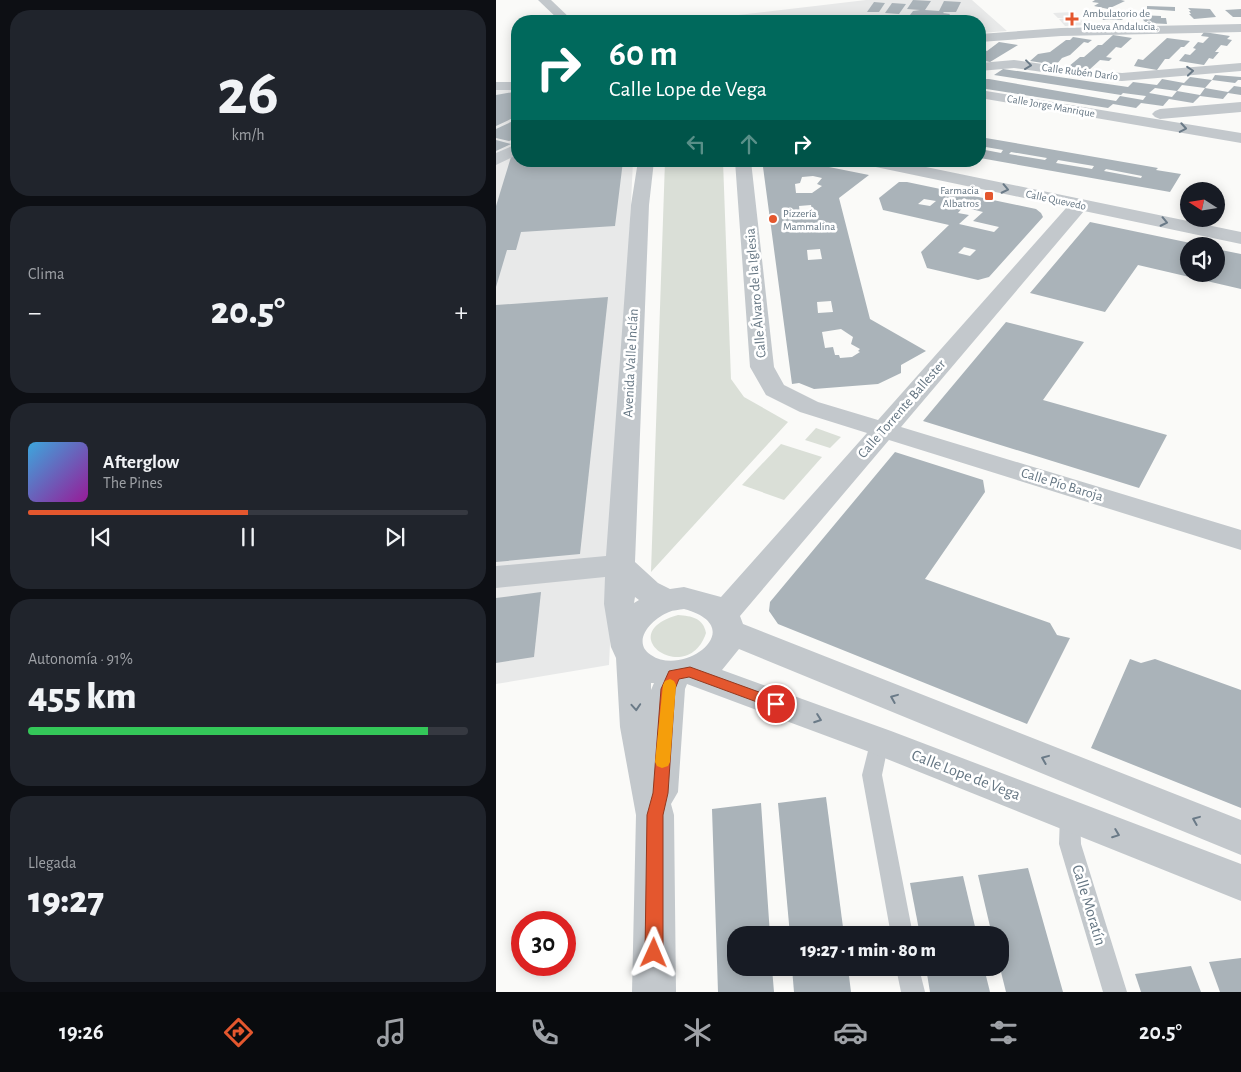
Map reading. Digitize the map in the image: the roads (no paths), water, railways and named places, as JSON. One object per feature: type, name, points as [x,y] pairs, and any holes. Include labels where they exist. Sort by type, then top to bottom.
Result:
[{"type":"street","points":[[544,0],[560,15]]},
{"type":"street","points":[[986,38],[1061,32],[1241,28]]},
{"type":"street","name":"Calle Rubén Darío","points":[[986,67],[1020,64],[1092,75],[1122,77],[1241,67]]},
{"type":"street","points":[[496,86],[511,86]]},
{"type":"street","name":"Calle Jorge Manrique","points":[[986,95],[1241,138]]},
{"type":"street","name":"Calle Jorge Manrique","points":[[1123,118],[1241,107]]},
{"type":"street","points":[[496,160],[511,151]]},
{"type":"street","name":"Avenida Valle Inclán","points":[[645,167],[640,205],[619,604],[630,649],[637,727],[655,815]]},
{"type":"street","name":"Calle Álvaro de la Iglesia","points":[[748,167],[762,367],[775,390],[809,407],[884,429]]},
{"type":"street","name":"Calle Quevedo","points":[[900,167],[1241,238]]},
{"type":"street","name":"Calle Quevedo","points":[[961,167],[1180,209]]},
{"type":"street","name":"Calle Torrente Ballester","points":[[727,623],[884,429],[1080,204]]},
{"type":"street","points":[[1225,218],[1241,221]]},
{"type":"street","name":"Calle Pío Baroja","points":[[884,429],[1241,540]]},
{"type":"street","points":[[496,577],[620,565],[648,591],[667,600]]},
{"type":"street","points":[[727,623],[722,652],[702,667],[682,673],[657,673],[643,668],[630,649],[629,629],[635,620],[654,605],[667,600],[684,598],[700,600],[714,605],[727,623],[1241,838]]},
{"type":"street","points":[[654,992],[655,815],[660,793],[668,689],[682,673]]},
{"type":"street","name":"Calle Lope de Vega","points":[[682,673],[879,741],[1241,883]]},
{"type":"lane","points":[[879,741],[872,774],[900,926]]},
{"type":"lane","name":"Calle Moratín","points":[[1070,816],[1070,844],[1115,992]]},
{"type":"lane","points":[[910,976],[913,992]]},
{"type":"place","name":"Ambulatorio de Nueva Andalucia.","points":[[1072,19]]},
{"type":"place","name":"Farmacia Albatros","points":[[989,196]]},
{"type":"place","name":"Pizzería Mammalina","points":[[773,219]]}]
